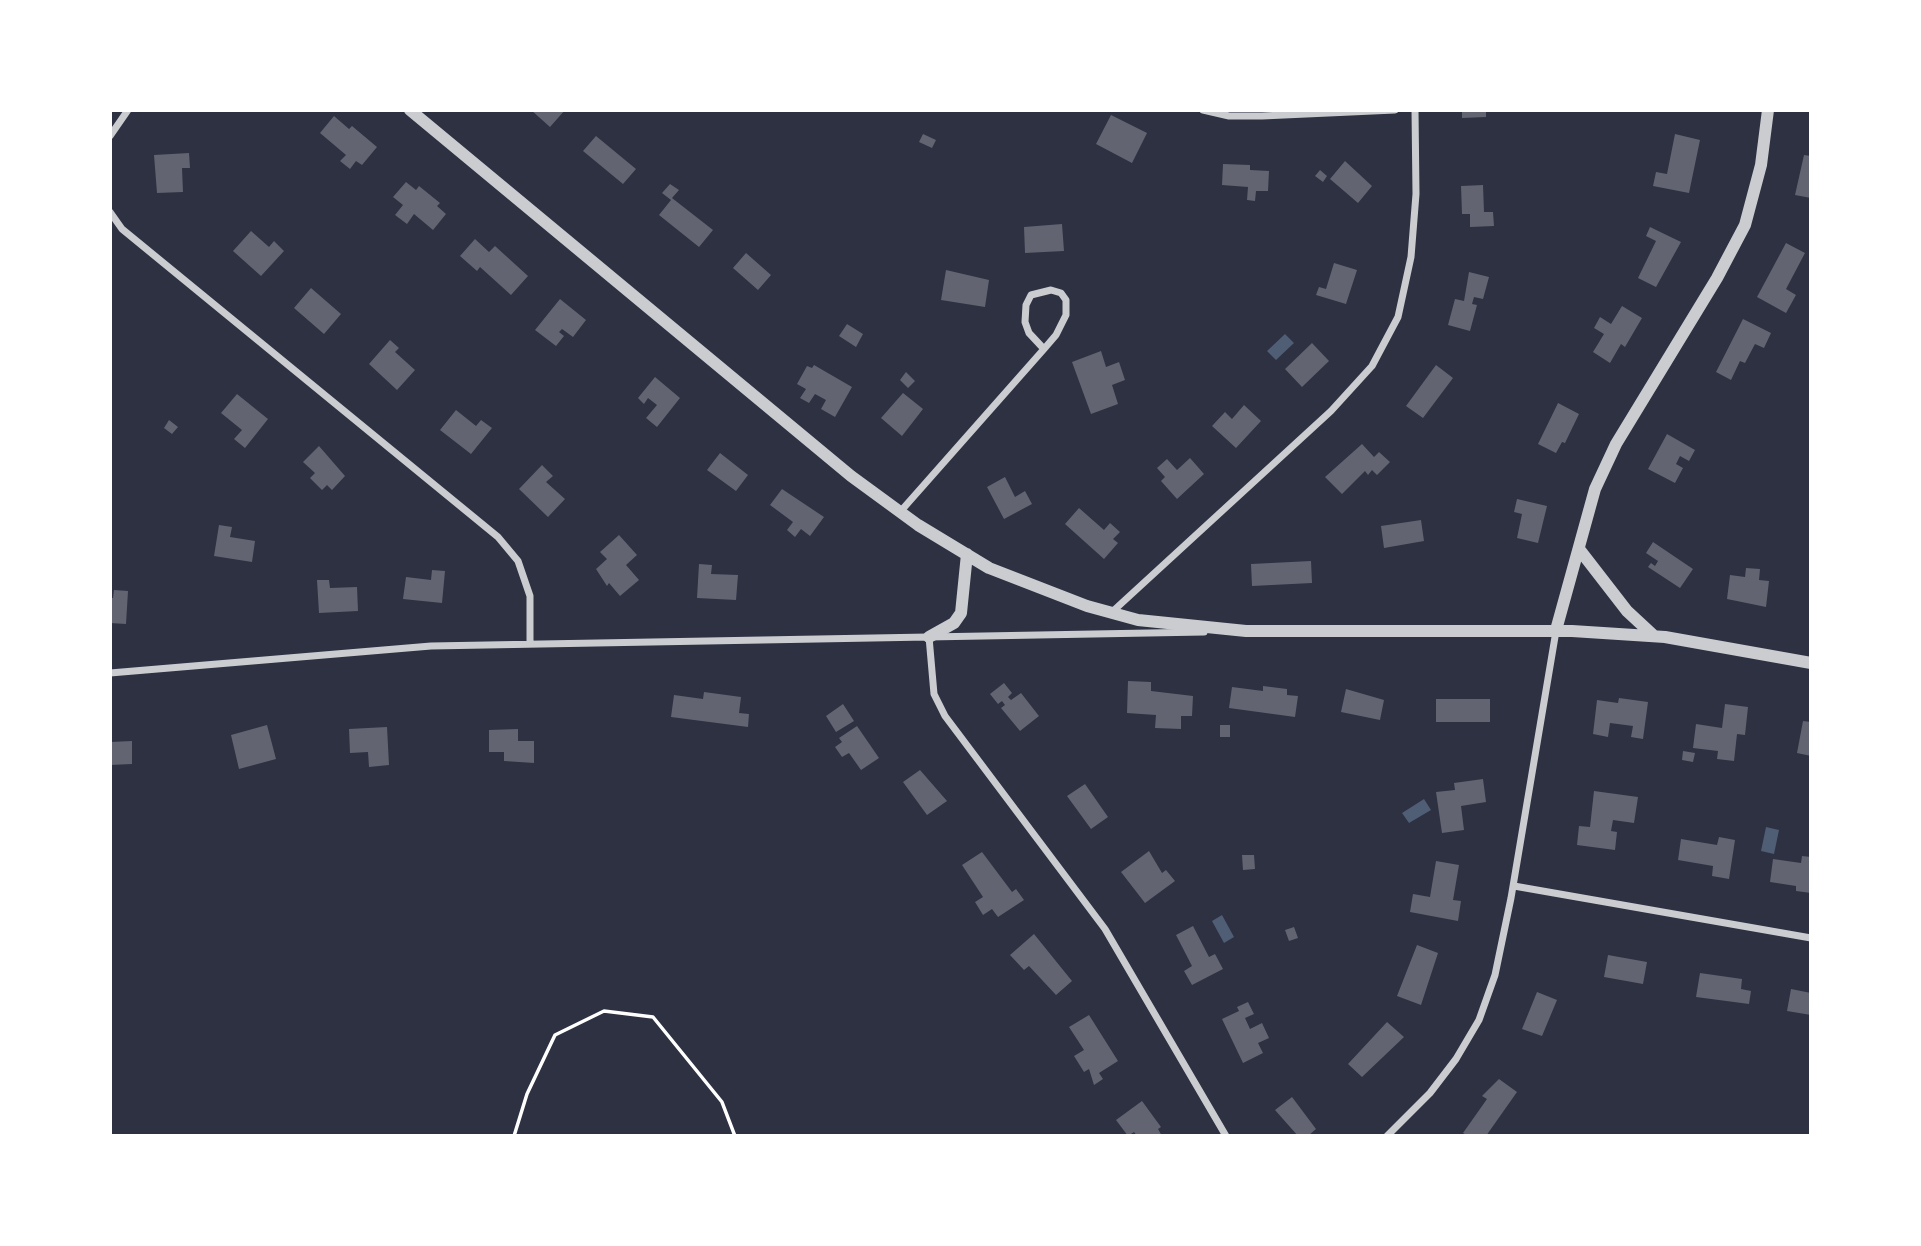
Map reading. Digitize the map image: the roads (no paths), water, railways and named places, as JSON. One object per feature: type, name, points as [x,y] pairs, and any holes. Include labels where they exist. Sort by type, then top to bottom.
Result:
[{"type":"street","points":[[110,136],[128,110]]},
{"type":"street","points":[[410,110],[851,476],[900,512],[989,568],[1138,621],[1245,631]]},
{"type":"street","points":[[1203,110],[1229,116],[1395,110]]},
{"type":"street","points":[[1111,613],[1331,411],[1372,366],[1398,317],[1411,257],[1416,194],[1415,110]]},
{"type":"street","points":[[1387,1136],[1430,1093],[1456,1059],[1479,1020],[1495,975],[1514,886],[1556,630],[1595,489],[1616,443],[1717,278],[1745,225],[1761,165],[1768,110]]},
{"type":"street","points":[[110,212],[122,229],[498,537],[518,561],[530,596],[530,643]]},
{"type":"street","points":[[900,512],[1044,349],[1056,335],[1066,315],[1066,300],[1061,293],[1051,290],[1031,295],[1026,305],[1025,322],[1029,333],[1044,349]]},
{"type":"street","points":[[1579,549],[1627,611],[1654,636]]},
{"type":"street","points":[[929,637],[954,624],[961,613],[967,554]]},
{"type":"street","points":[[110,673],[431,646],[1245,631],[1556,630],[1654,636],[1811,663]]},
{"type":"street","points":[[929,637],[934,694],[945,716],[1105,929],[1226,1136]]},
{"type":"street","points":[[1514,886],[1811,938]]},
{"type":"water","points":[[1285,334],[1294,343],[1276,360],[1267,351]]},
{"type":"water","points":[[1424,799],[1431,810],[1409,823],[1402,813]]},
{"type":"water","points":[[1766,827],[1779,830],[1774,854],[1761,851]]},
{"type":"water","points":[[1222,915],[1234,937],[1224,943],[1212,921]]}]
